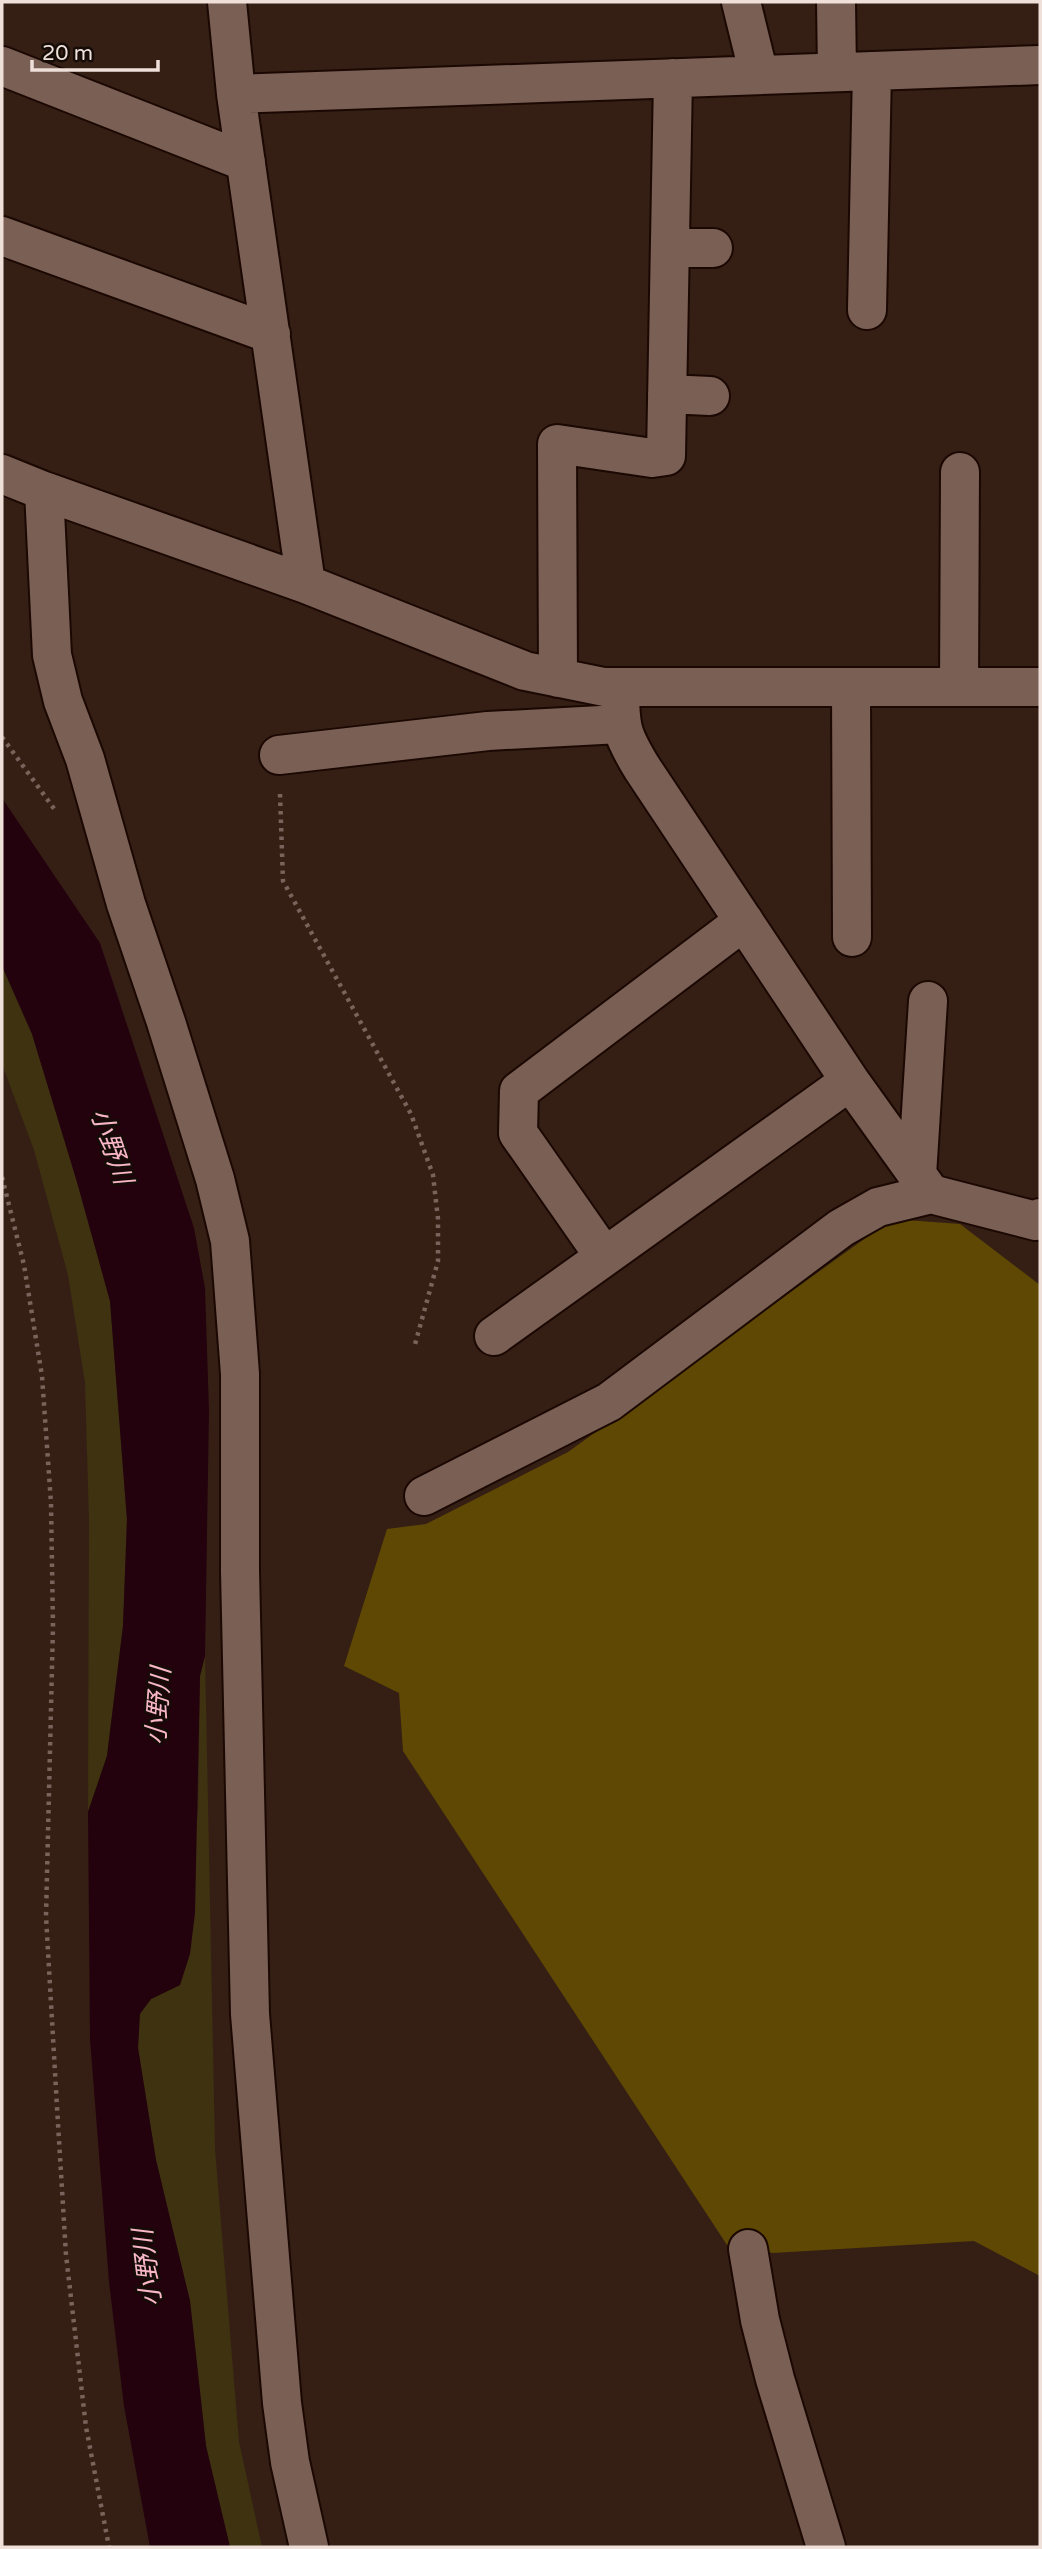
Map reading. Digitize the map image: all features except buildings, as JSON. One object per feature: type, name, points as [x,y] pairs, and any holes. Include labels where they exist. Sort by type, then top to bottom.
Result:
[{"type":"street","points":[[227,2],[236,94],[306,584]]},
{"type":"street","points":[[741,2],[760,75]]},
{"type":"street","points":[[836,2],[855,72],[867,310]]},
{"type":"street","points":[[236,94],[1040,65]]},
{"type":"street","points":[[2,66],[246,162]]},
{"type":"street","points":[[558,678],[557,444],[652,458],[666,456],[673,78]]},
{"type":"street","points":[[2,236],[271,334]]},
{"type":"street","points":[[670,248],[713,248]]},
{"type":"street","points":[[667,394],[710,396]]},
{"type":"street","points":[[959,687],[960,472]]},
{"type":"street","points":[[2,474],[306,584],[525,671],[558,678],[620,706]]},
{"type":"street","points":[[44,491],[52,654],[62,701],[85,759],[126,904],[215,1179],[230,1241],[240,1374],[240,1571],[250,2014],[282,2403],[290,2462],[309,2547]]},
{"type":"street","points":[[279,755],[488,731],[620,706],[851,687],[1040,687]]},
{"type":"street","points":[[851,687],[852,937]]},
{"type":"street","points":[[620,706],[627,743],[642,768],[850,1081],[924,1184],[1036,1221],[1040,1218]]},
{"type":"street","points":[[604,1256],[518,1133],[519,1091],[744,920]]},
{"type":"street","points":[[924,1184],[928,1002]]},
{"type":"street","points":[[494,1336],[850,1081]]},
{"type":"street","points":[[424,1496],[608,1402],[841,1228],[924,1184]]},
{"type":"street","points":[[748,2249],[760,2320],[772,2367],[826,2547]]},
{"type":"path","points":[[279,755],[283,881],[411,1114],[433,1175],[438,1219],[438,1261],[415,1348]]},
{"type":"path","points":[[2,1178],[24,1265],[42,1376],[51,1503],[53,1626],[46,1916],[55,2080],[66,2255],[86,2427],[109,2547]]},
{"type":"shaded area","points":[[2,966],[32,1034],[110,1301],[127,1519],[123,1626],[107,1756],[88,1812],[89,1520],[85,1383],[68,1275],[34,1150],[2,1064]]},
{"type":"shaded area","points":[[892,1219],[960,1224],[1040,1285],[1040,2276],[974,2241],[773,2253],[727,2245],[403,1751],[399,1693],[344,1666],[387,1529],[426,1524],[568,1452]]},
{"type":"shaded area","points":[[205,1656],[215,2149],[239,2442],[262,2547],[230,2547],[206,2446],[190,2301],[156,2160],[138,2048],[139,2014],[151,1999],[180,1985],[198,1811],[200,1676]]},
{"type":"water","name":"小野川","points":[[2,798],[100,943],[194,1228],[205,1288],[209,1411],[205,1656],[200,1676],[195,1913],[190,1954],[180,1985],[151,1999],[140,2014],[138,2048],[156,2160],[190,2301],[206,2446],[230,2547],[150,2547],[124,2406],[109,2282],[90,2039],[88,1812],[107,1756],[123,1626],[127,1520],[110,1301],[32,1034],[2,966]]}]
